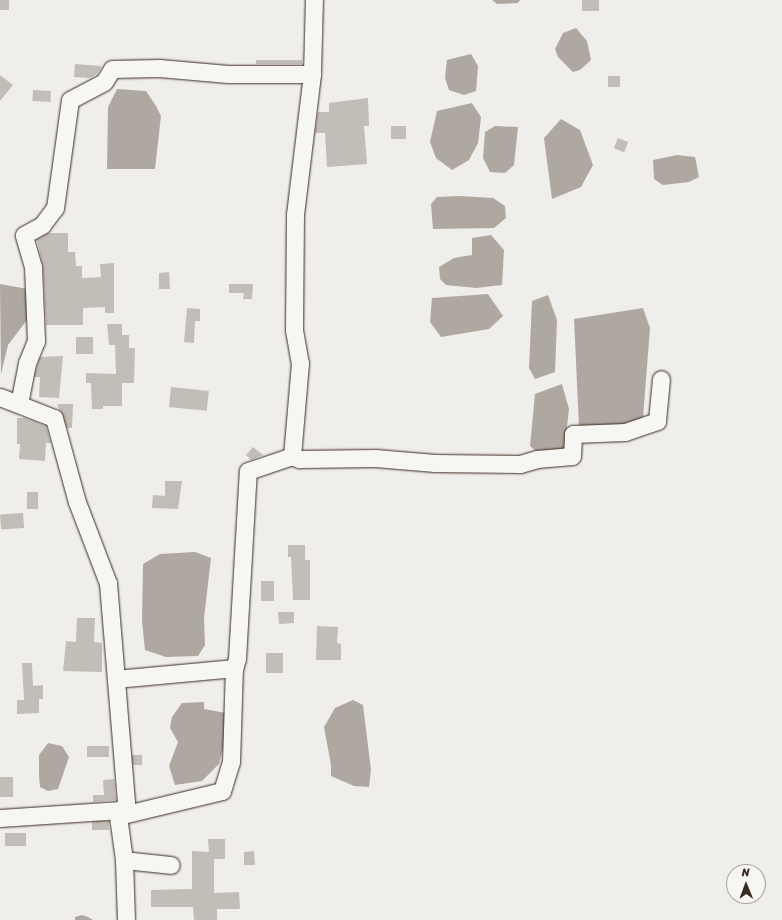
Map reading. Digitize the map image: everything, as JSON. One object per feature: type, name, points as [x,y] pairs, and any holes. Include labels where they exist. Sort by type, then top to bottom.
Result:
[{"type":"street","points":[[292,456],[300,363],[294,330],[295,214],[312,74],[314,0]]},
{"type":"street","points":[[19,404],[27,363],[36,341],[33,267],[24,235],[42,225],[55,208],[70,100],[104,82],[112,69],[159,68],[228,74],[312,74]]},
{"type":"street","points":[[0,818],[120,813],[222,791],[231,762],[234,668],[237,659],[248,471],[292,456],[299,459],[375,458],[435,463],[520,464],[537,459],[572,456],[573,434],[625,432],[657,421],[661,379]]},
{"type":"street","points":[[0,397],[54,418],[77,502],[108,583],[126,802],[120,813],[124,860],[126,920]]},
{"type":"street","points":[[116,679],[234,668]]},
{"type":"street","points":[[124,860],[171,865]]},
{"type":"shaded area","points":[[492,0],[520,0],[518,3],[497,4]]},
{"type":"shaded area","points":[[576,28],[587,41],[591,60],[580,70],[573,72],[558,57],[555,49],[563,33]]},
{"type":"shaded area","points":[[471,54],[478,66],[476,91],[464,95],[449,90],[445,78],[447,60]]},
{"type":"shaded area","points":[[117,89],[146,91],[161,116],[155,169],[107,169],[108,107]]},
{"type":"shaded area","points":[[472,103],[481,117],[478,143],[469,160],[452,170],[436,158],[430,142],[437,111]]},
{"type":"shaded area","points":[[561,119],[580,130],[593,165],[581,187],[552,199],[544,138]]},
{"type":"shaded area","points":[[495,126],[518,127],[514,165],[505,173],[490,172],[483,158],[485,132]]},
{"type":"shaded area","points":[[677,155],[695,157],[699,177],[689,182],[663,185],[654,179],[653,160]]},
{"type":"shaded area","points":[[460,196],[493,198],[505,206],[506,218],[494,228],[433,229],[431,204],[437,197]]},
{"type":"shaded area","points":[[491,235],[504,250],[502,285],[476,288],[446,285],[440,279],[439,267],[454,258],[472,255],[472,238]]},
{"type":"shaded area","points":[[0,284],[33,290],[30,316],[8,345],[1,374]]},
{"type":"shaded area","points":[[488,294],[503,316],[489,329],[441,337],[430,322],[432,298]]},
{"type":"shaded area","points":[[548,295],[557,320],[555,372],[535,379],[529,368],[532,301]]},
{"type":"shaded area","points":[[643,308],[650,328],[643,418],[620,427],[579,427],[574,319]]},
{"type":"shaded area","points":[[562,384],[569,409],[564,453],[540,455],[530,446],[535,394]]},
{"type":"shaded area","points":[[195,552],[211,558],[204,618],[205,645],[198,656],[166,657],[145,650],[142,621],[143,564],[160,554]]},
{"type":"shaded area","points":[[353,700],[363,705],[371,770],[369,787],[354,786],[331,776],[331,765],[324,727],[335,708]]},
{"type":"shaded area","points":[[204,702],[204,709],[226,713],[227,734],[219,764],[202,781],[175,785],[169,766],[178,742],[170,728],[172,717],[182,703]]},
{"type":"shaded area","points":[[48,743],[62,746],[69,757],[58,789],[48,791],[40,787],[39,755]]},
{"type":"shaded area","points":[[82,915],[93,920],[75,920],[75,917]]},
{"type":"building","points":[[0,0],[9,0],[9,10],[0,10]]},
{"type":"building","points":[[582,0],[599,0],[599,11],[582,11]]},
{"type":"building","points":[[256,60],[302,60],[302,64],[256,64]]},
{"type":"building","points":[[75,64],[101,66],[101,68],[97,74],[90,78],[74,77]]},
{"type":"building","points":[[0,75],[13,85],[0,101]]},
{"type":"building","points":[[608,76],[620,76],[620,87],[608,87]]},
{"type":"building","points":[[33,90],[51,91],[50,102],[32,101]]},
{"type":"building","points":[[368,98],[369,126],[364,126],[367,164],[327,167],[325,133],[315,133],[318,112],[329,112],[329,103]]},
{"type":"building","points":[[391,126],[406,126],[406,139],[391,139]]},
{"type":"building","points":[[618,138],[628,142],[624,152],[614,148]]},
{"type":"building","points":[[48,233],[68,233],[68,252],[75,252],[76,266],[82,266],[82,278],[101,277],[100,264],[114,263],[114,313],[105,313],[105,307],[83,308],[83,325],[46,325],[43,267],[37,239]]},
{"type":"building","points":[[169,272],[170,289],[159,289],[159,273]]},
{"type":"building","points":[[229,284],[253,284],[252,299],[243,299],[244,293],[229,293]]},
{"type":"building","points":[[187,308],[200,309],[200,321],[195,321],[194,343],[184,342]]},
{"type":"building","points":[[107,324],[122,324],[122,335],[129,335],[129,348],[135,348],[134,383],[122,383],[122,406],[103,406],[103,409],[92,409],[91,383],[86,383],[86,373],[116,374],[115,345],[109,345]]},
{"type":"building","points":[[76,337],[93,337],[93,354],[76,354]]},
{"type":"building","points":[[63,356],[59,398],[39,397],[40,377],[34,377],[40,357]]},
{"type":"building","points":[[171,387],[209,391],[207,411],[169,407]]},
{"type":"building","points":[[57,404],[73,404],[72,428],[67,428]]},
{"type":"building","points":[[17,418],[25,418],[46,426],[51,443],[46,443],[45,461],[19,459],[20,444],[17,444]]},
{"type":"building","points":[[253,447],[263,455],[251,460],[246,455]]},
{"type":"building","points":[[165,481],[182,481],[178,509],[152,508],[153,495],[165,496]]},
{"type":"building","points":[[27,492],[38,492],[38,509],[27,509]]},
{"type":"building","points":[[23,513],[24,528],[1,530],[0,515]]},
{"type":"building","points":[[288,545],[305,545],[305,560],[310,560],[310,600],[293,600],[291,557],[288,557]]},
{"type":"building","points":[[261,581],[274,581],[274,601],[261,601]]},
{"type":"building","points":[[278,612],[294,612],[294,623],[279,624]]},
{"type":"building","points":[[77,618],[95,618],[94,642],[102,643],[102,672],[63,671],[66,641],[76,642]]},
{"type":"building","points":[[317,626],[338,627],[337,643],[341,644],[341,660],[316,660]]},
{"type":"building","points":[[266,653],[283,653],[283,673],[266,673]]},
{"type":"building","points":[[22,663],[32,663],[33,686],[43,685],[43,699],[39,699],[39,713],[17,714],[17,700],[24,700]]},
{"type":"building","points":[[87,746],[109,746],[109,757],[87,757]]},
{"type":"building","points":[[132,755],[142,755],[142,765],[132,765]]},
{"type":"building","points":[[0,777],[13,777],[13,797],[0,797]]},
{"type":"building","points":[[114,779],[116,800],[93,802],[93,795],[104,795],[103,780]]},
{"type":"building","points":[[92,821],[109,821],[109,830],[92,830]]},
{"type":"building","points":[[5,833],[26,833],[26,846],[5,846]]},
{"type":"building","points":[[208,839],[225,839],[225,859],[214,859],[214,893],[239,892],[240,909],[217,909],[217,920],[194,920],[193,907],[151,907],[151,890],[192,889],[192,851],[209,852]]},
{"type":"building","points":[[254,851],[255,865],[244,865],[244,852]]}]
